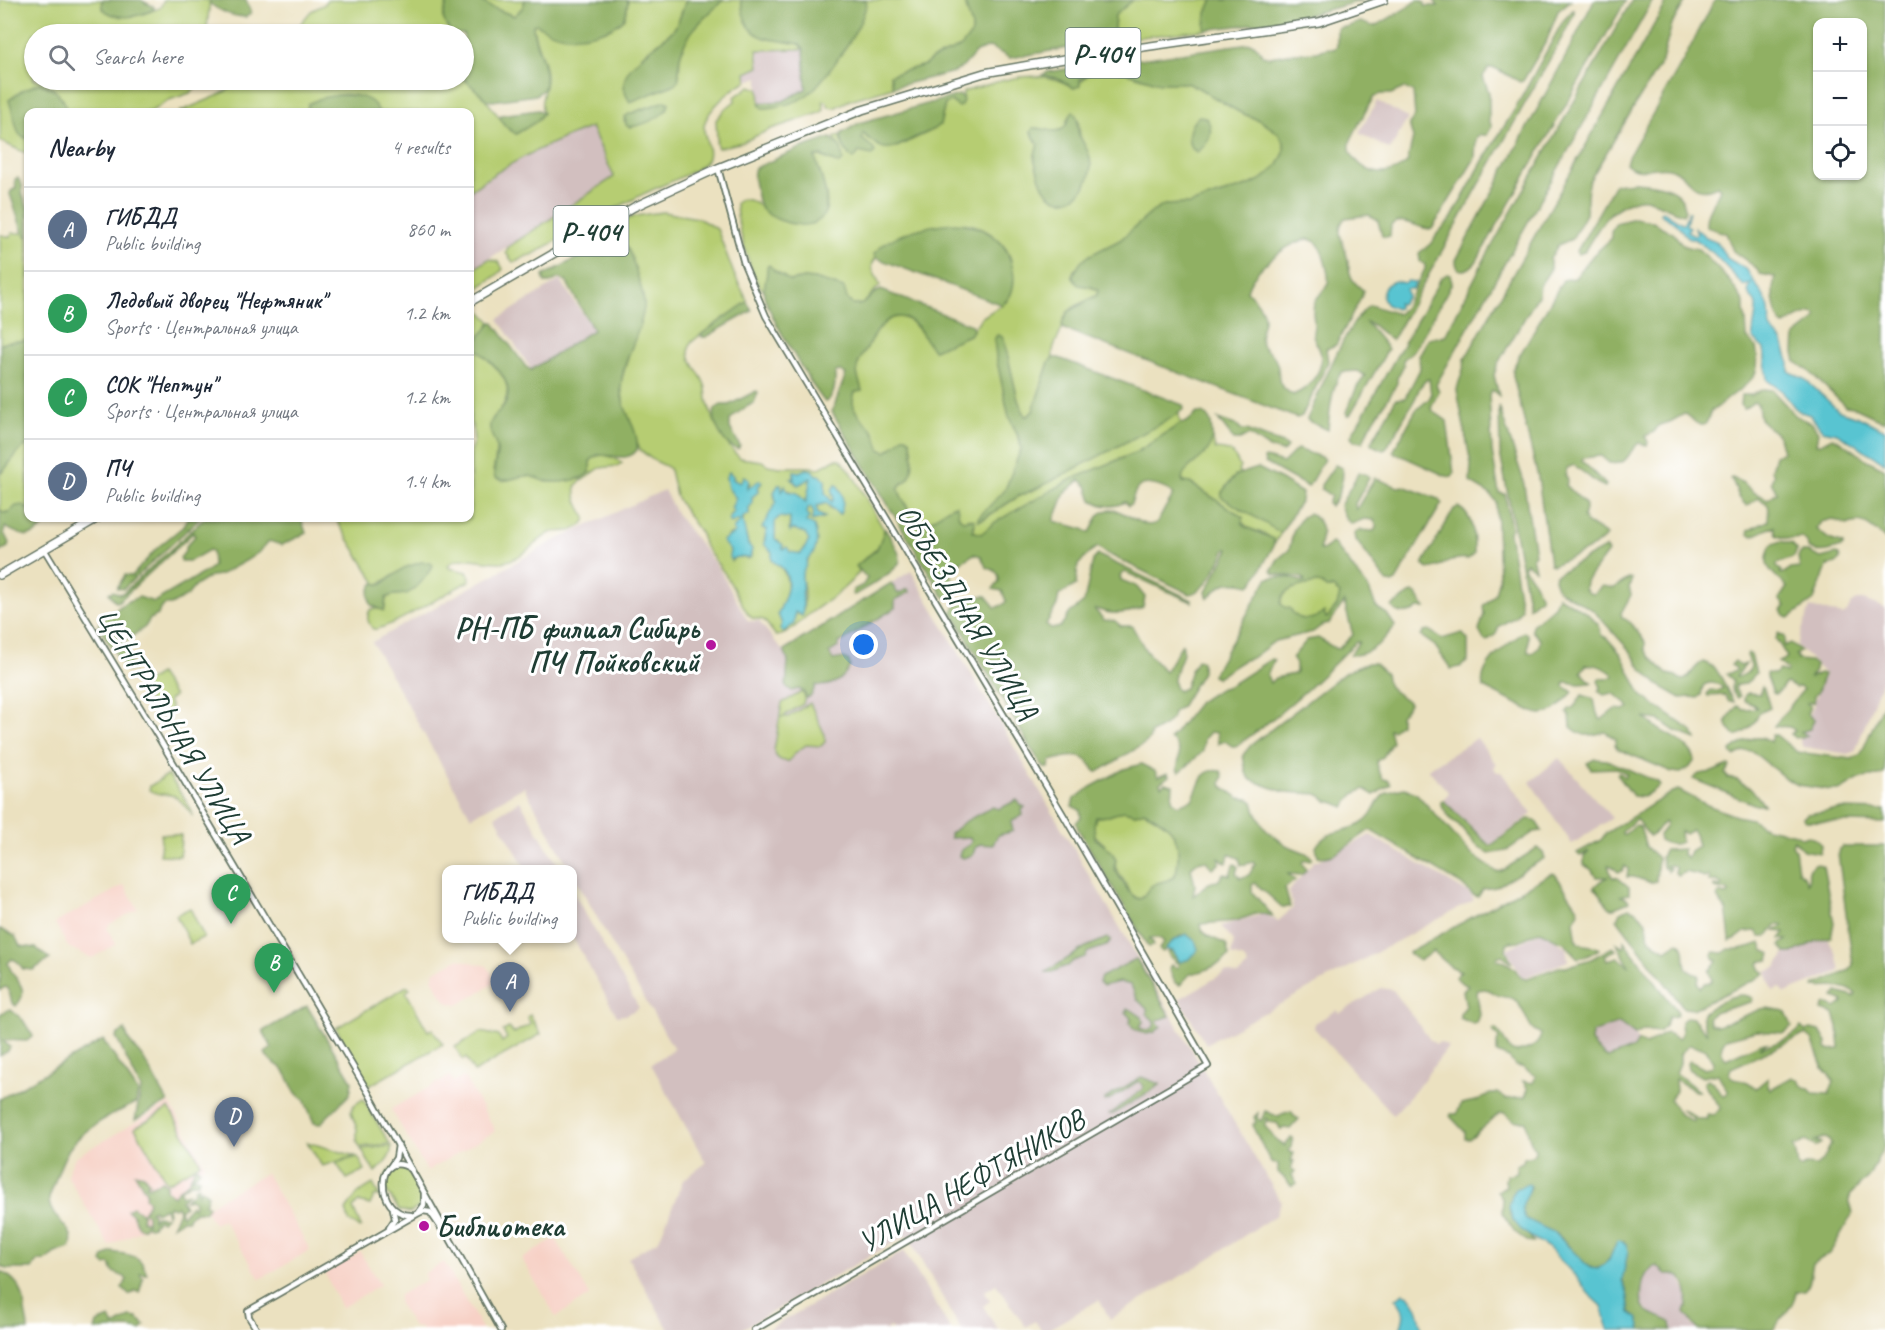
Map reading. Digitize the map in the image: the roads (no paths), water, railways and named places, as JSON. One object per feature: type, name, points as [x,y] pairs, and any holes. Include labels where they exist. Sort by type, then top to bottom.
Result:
[{"type":"highway","name":"Р-404","points":[[474,300],[604,223],[718,168],[862,110],[984,73],[1087,55],[1309,23],[1336,17],[1384,0]]},
{"type":"highway","points":[[0,575],[91,522]]},
{"type":"street","name":"ОБЪЕЗДНАЯ УЛИЦА","points":[[718,168],[744,264],[766,316],[1070,825],[1208,1066]]},
{"type":"street","name":"ЦЕНТРАЛЬНАЯ УЛИЦА","points":[[44,549],[200,807],[397,1142],[501,1330]]},
{"type":"street","name":"УЛИЦА НЕФТЯНИКОВ","points":[[754,1330],[1208,1066]]},
{"type":"street","points":[[397,1142],[396,1158],[383,1178],[382,1186],[393,1206],[402,1214],[417,1214],[425,1202],[423,1189]]},
{"type":"street","points":[[387,1171],[394,1166],[401,1165],[410,1168],[415,1173]]},
{"type":"street","points":[[386,1232],[395,1219],[393,1206]]},
{"type":"street","points":[[257,1330],[248,1311],[423,1211],[430,1212],[449,1238]]},
{"type":"water","points":[[1663,211],[1683,224],[1689,211],[1686,225],[1690,227],[1687,231],[1694,235],[1697,234],[1695,228],[1706,237],[1716,241],[1727,258],[1747,270],[1767,304],[1770,328],[1783,342],[1789,361],[1789,371],[1806,380],[1839,411],[1885,430],[1885,463],[1837,433],[1822,430],[1810,415],[1795,408],[1782,391],[1767,380],[1764,349],[1753,338],[1756,305],[1748,292],[1751,284],[1744,286],[1714,254],[1696,240],[1687,237],[1675,223],[1660,214]]},
{"type":"water","points":[[1395,281],[1416,282],[1412,289],[1406,289],[1407,297],[1401,304],[1398,303],[1396,309],[1387,305],[1382,298],[1385,287]]},
{"type":"water","points":[[806,469],[820,475],[825,480],[825,493],[832,502],[834,498],[832,490],[836,484],[841,491],[843,504],[839,515],[827,503],[816,506],[818,514],[825,517],[811,521],[814,513],[811,506],[808,508],[809,517],[806,522],[814,526],[817,540],[815,549],[807,560],[802,574],[803,614],[802,616],[795,612],[794,624],[783,632],[780,629],[782,624],[778,614],[787,591],[788,579],[782,568],[772,560],[772,552],[764,544],[767,529],[762,528],[776,502],[774,492],[779,484],[781,484],[782,491],[785,485],[787,491],[797,493],[806,503],[811,478],[798,485],[791,478],[794,479],[794,471],[799,472]],"holes":[[[779,517],[790,518],[790,532],[794,529],[805,533],[809,541],[801,554],[790,552],[787,547],[782,548],[783,545],[775,539],[775,521]]]},
{"type":"water","points":[[729,472],[734,477],[732,479],[740,483],[744,476],[749,480],[747,489],[760,480],[762,482],[757,488],[759,491],[752,497],[749,515],[742,518],[748,545],[752,549],[750,558],[736,557],[731,560],[730,551],[722,541],[735,533],[733,529],[740,521],[730,523],[728,520],[734,511],[731,508],[736,498],[728,488],[726,477]]},
{"type":"water","points":[[1186,934],[1195,941],[1198,949],[1190,959],[1180,962],[1173,951],[1165,949],[1173,941]]},
{"type":"water","points":[[1530,1185],[1529,1190],[1522,1208],[1526,1219],[1555,1233],[1590,1268],[1598,1269],[1609,1260],[1617,1241],[1620,1240],[1626,1245],[1628,1251],[1622,1281],[1627,1292],[1630,1312],[1638,1319],[1641,1330],[1609,1330],[1602,1306],[1549,1248],[1522,1231],[1513,1220],[1509,1208],[1512,1195],[1516,1189]]},
{"type":"water","points":[[1403,1293],[1415,1303],[1422,1330],[1400,1330],[1404,1314],[1396,1299]]},
{"type":"place","name":"РН-ПБ филиал Сибирь ПЧ Пойковский","points":[[711,645]]},
{"type":"place","name":"СОК \"Нептун\"","points":[[231,924]]},
{"type":"place","name":"Ледовый дворец \"Нефтяник\"","points":[[274,993]]},
{"type":"place","name":"ГИБДД","points":[[510,1012]]},
{"type":"place","name":"ПЧ","points":[[234,1147]]},
{"type":"place","name":"Библиотека","points":[[424,1226]]}]
